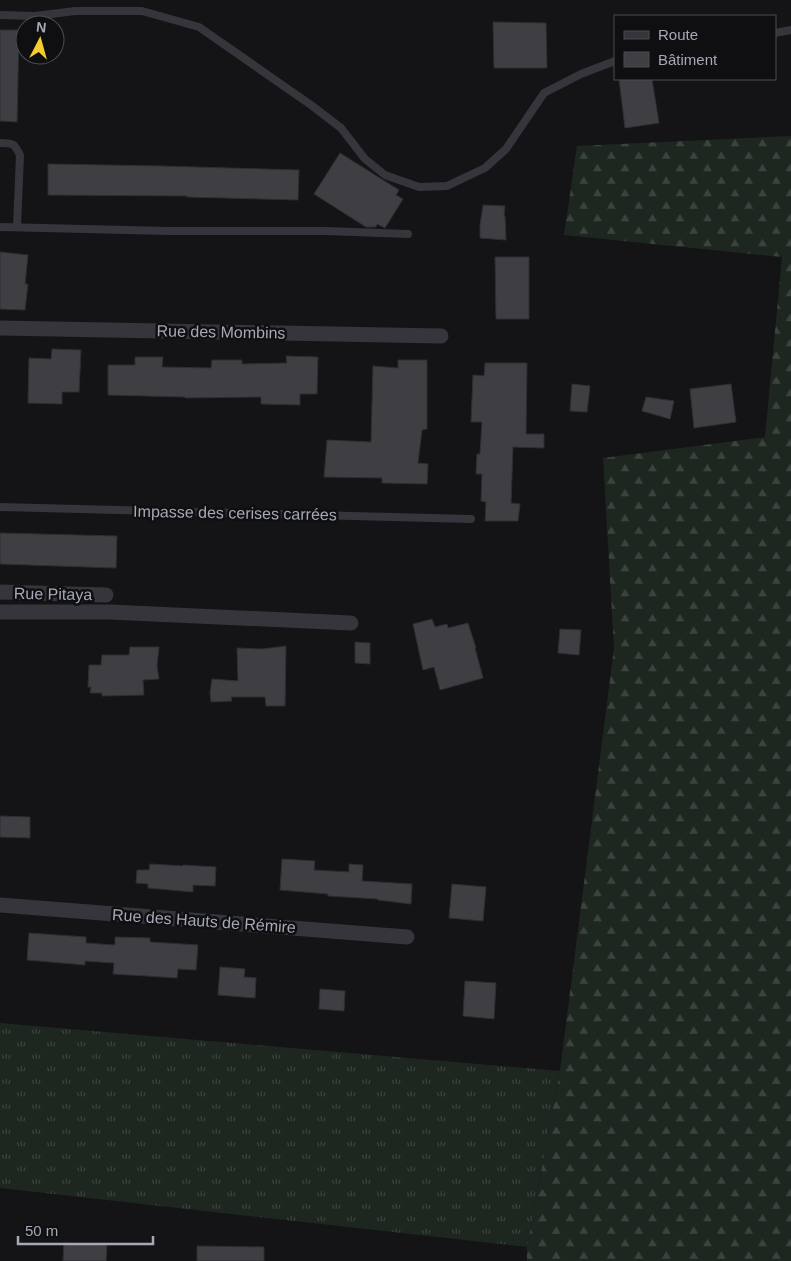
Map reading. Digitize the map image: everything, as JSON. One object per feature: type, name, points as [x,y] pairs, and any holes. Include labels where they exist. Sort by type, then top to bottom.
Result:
[{"type":"street","name":"Rue des Mombins","points":[[0,328],[441,336]]},
{"type":"street","name":"Rue Pitaya","points":[[0,592],[106,595]]},
{"type":"street","points":[[0,612],[110,612],[351,623]]},
{"type":"street","name":"Rue des Hauts de Rémire","points":[[0,905],[407,937]]},
{"type":"lane","points":[[0,15],[35,16],[75,11],[142,11],[198,27],[341,128],[365,159],[385,175],[419,187],[447,186],[485,168],[506,149],[544,93],[581,74],[614,61]]},
{"type":"lane","points":[[776,33],[791,30]]},
{"type":"lane","points":[[0,143],[11,143],[16,146],[20,155],[17,227]]},
{"type":"lane","points":[[0,227],[169,231],[326,231],[408,234]]},
{"type":"lane","name":"Impasse des cerises carrées","points":[[0,508],[471,519]]},
{"type":"green space","points":[[791,136],[791,1261],[527,1261],[527,1247],[560,1071],[614,648],[603,458],[765,437],[782,257],[564,235],[577,146]]},
{"type":"green space","points":[[0,1023],[560,1071],[527,1247],[0,1188]]},
{"type":"building","points":[[493,22],[546,23],[547,68],[494,68]]},
{"type":"building","points":[[0,30],[15,30],[15,65],[18,65],[17,122],[0,121]]},
{"type":"building","points":[[619,80],[652,80],[659,123],[625,128]]},
{"type":"building","points":[[340,153],[399,190],[396,195],[403,199],[385,228],[377,224],[376,227],[366,227],[314,194]]},
{"type":"building","points":[[48,164],[299,170],[298,200],[187,196],[48,195]]},
{"type":"building","points":[[483,205],[505,206],[506,240],[480,238]]},
{"type":"building","points":[[0,252],[28,255],[25,284],[28,284],[25,310],[0,309]]},
{"type":"building","points":[[495,257],[529,257],[529,319],[496,319]]},
{"type":"building","points":[[52,349],[81,350],[79,392],[62,392],[62,404],[28,403],[29,358],[51,359]]},
{"type":"building","points":[[286,356],[318,357],[317,394],[300,394],[300,405],[261,404],[261,397],[185,398],[108,395],[108,365],[135,365],[135,357],[163,357],[162,367],[211,368],[212,360],[242,360],[242,364],[287,363]]},
{"type":"building","points":[[398,360],[427,360],[427,429],[422,430],[418,463],[428,464],[427,484],[382,483],[382,478],[324,477],[327,440],[371,442],[373,366],[398,368]]},
{"type":"building","points":[[485,363],[527,363],[526,434],[544,434],[544,448],[513,447],[511,503],[520,504],[518,521],[485,521],[486,502],[481,501],[482,474],[476,474],[477,454],[480,454],[482,422],[471,422],[473,375],[484,376]]},
{"type":"building","points":[[572,384],[590,386],[587,412],[570,411]]},
{"type":"building","points":[[731,384],[736,422],[694,428],[690,389]]},
{"type":"building","points":[[646,397],[674,401],[670,419],[642,411]]},
{"type":"building","points":[[0,533],[117,536],[116,568],[0,564]]},
{"type":"building","points":[[432,619],[435,627],[447,624],[448,628],[468,623],[483,678],[440,690],[434,667],[423,670],[413,624]]},
{"type":"building","points":[[560,629],[581,630],[579,655],[558,653]]},
{"type":"building","points":[[355,642],[370,643],[370,664],[355,663]]},
{"type":"building","points":[[286,646],[285,706],[266,706],[265,697],[231,697],[232,701],[211,702],[212,679],[238,681],[237,648],[262,649]]},
{"type":"building","points":[[130,647],[159,647],[157,666],[159,679],[143,680],[144,695],[102,696],[102,693],[90,693],[91,687],[88,687],[89,665],[101,665],[102,655],[129,655]]},
{"type":"building","points":[[0,816],[30,817],[30,838],[0,837]]},
{"type":"building","points":[[282,859],[315,861],[314,870],[349,872],[349,864],[363,865],[362,881],[412,884],[411,904],[280,890]]},
{"type":"building","points":[[150,864],[216,867],[215,886],[193,885],[193,892],[148,888],[148,884],[136,883],[137,870],[149,870]]},
{"type":"building","points":[[452,884],[486,887],[483,921],[449,918]]},
{"type":"building","points":[[29,933],[86,937],[86,943],[115,945],[115,937],[150,938],[150,942],[198,945],[196,970],[178,969],[177,978],[113,974],[114,963],[85,961],[85,965],[27,960]]},
{"type":"building","points":[[220,967],[245,969],[244,977],[256,978],[255,998],[218,995]]},
{"type":"building","points":[[465,981],[496,983],[494,1019],[463,1016]]},
{"type":"building","points":[[320,989],[345,991],[344,1011],[319,1009]]},
{"type":"building","points":[[64,1243],[107,1245],[106,1261],[63,1261]]},
{"type":"building","points":[[197,1246],[264,1247],[264,1261],[197,1261]]}]
